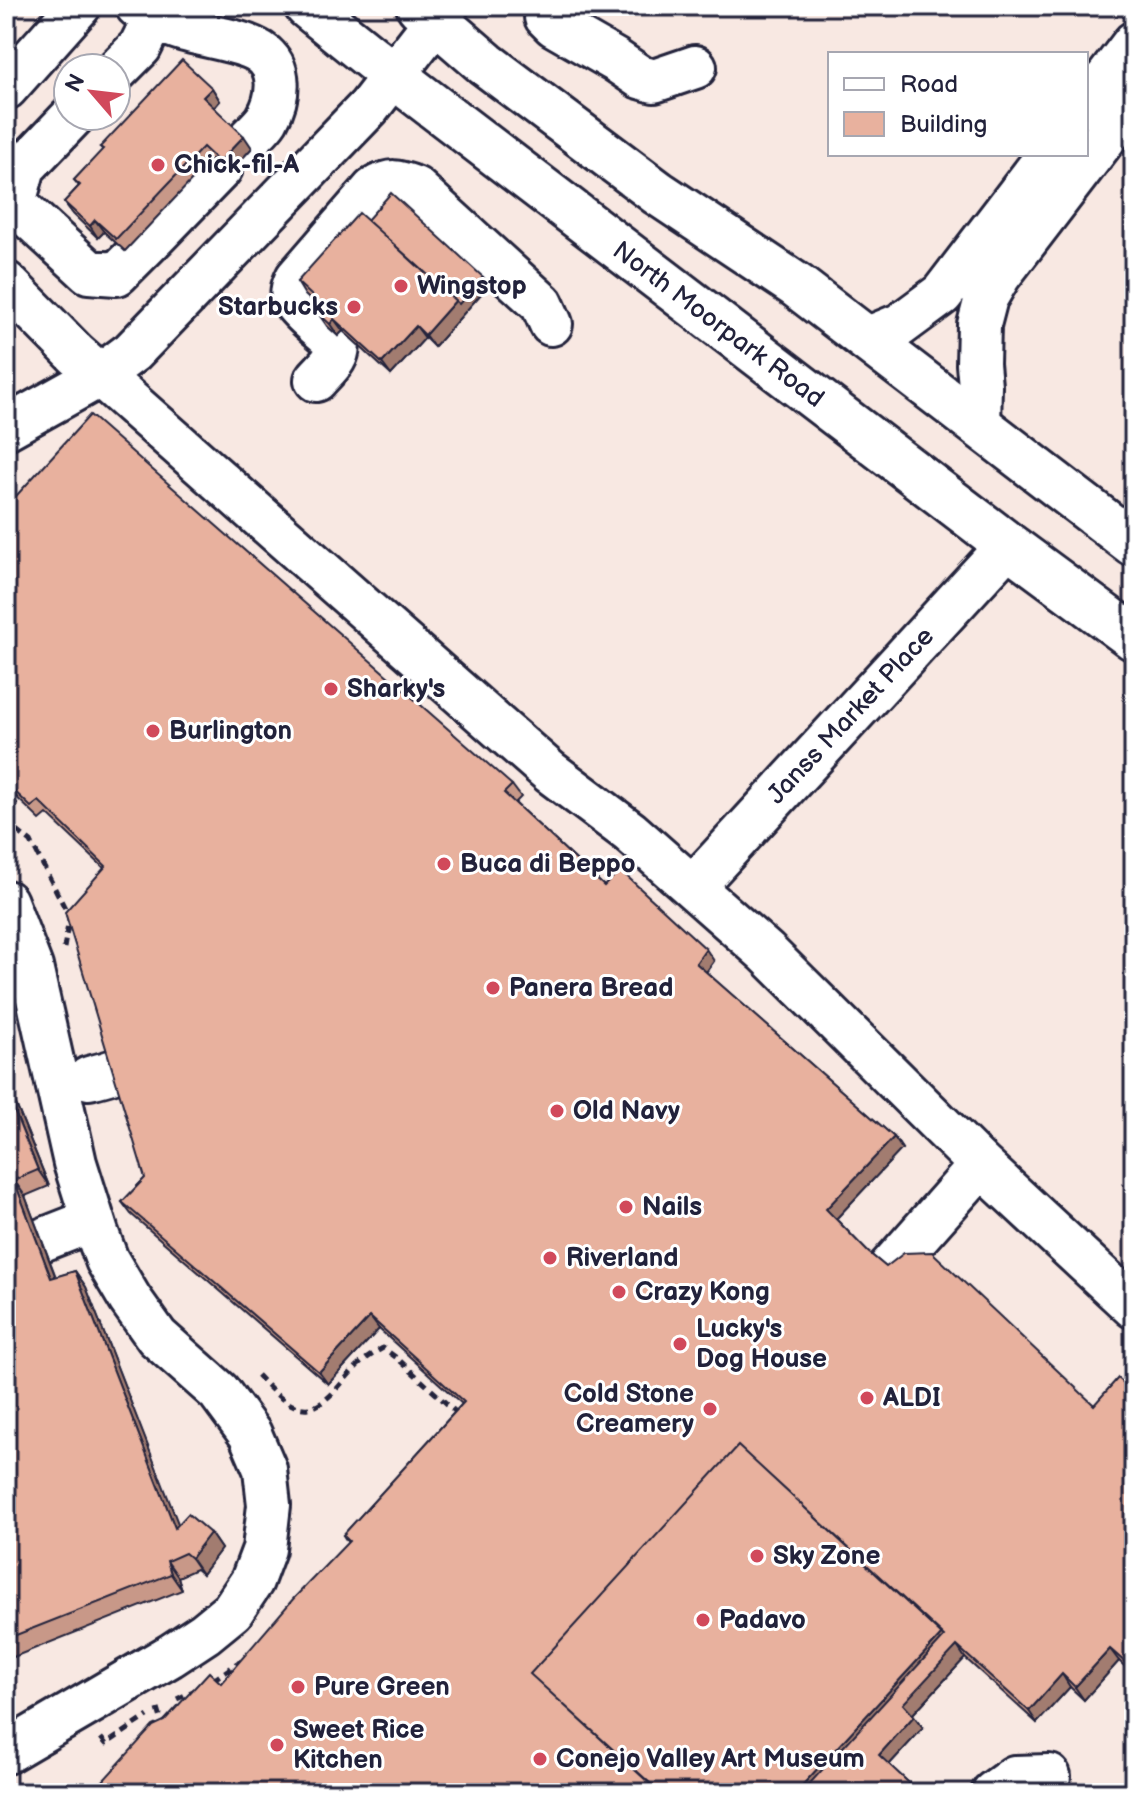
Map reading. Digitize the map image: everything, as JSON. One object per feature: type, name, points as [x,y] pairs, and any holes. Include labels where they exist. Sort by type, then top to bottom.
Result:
[{"type":"main road","name":"North Moorpark Road","points":[[307,6],[394,76],[1134,638]]},
{"type":"main road","points":[[434,11],[486,64],[658,193],[796,285],[1134,544]]},
{"type":"street","points":[[6,88],[79,6]]},
{"type":"street","points":[[546,6],[546,17],[554,25],[640,77],[654,81],[695,67]]},
{"type":"street","points":[[6,428],[101,375],[132,352],[361,115],[394,76],[434,11]]},
{"type":"street","points":[[52,132],[15,159],[14,203],[89,272],[117,274],[266,119],[276,92],[277,77],[261,52],[187,31],[146,13],[140,47],[132,55]]},
{"type":"street","points":[[1088,142],[1107,113],[1134,43]]},
{"type":"street","points":[[866,339],[900,325],[942,294],[1047,156]]},
{"type":"street","points":[[979,425],[979,325],[986,298],[1079,156]]},
{"type":"street","points":[[316,380],[339,350],[337,343],[295,304],[293,286],[374,189],[387,182],[415,188],[542,304],[551,324]]},
{"type":"street","points":[[6,283],[76,354],[448,707],[550,772],[630,832],[693,887],[766,952],[981,1165],[1134,1307]]},
{"type":"street","name":"Janss Market Place","points":[[693,887],[1008,545]]},
{"type":"street","points":[[6,902],[31,967],[75,1163],[107,1260],[157,1337],[219,1392],[250,1434],[265,1469],[269,1505],[264,1549],[252,1581],[232,1611],[170,1656],[6,1752]]},
{"type":"street","points":[[89,1078],[123,1069],[144,1057],[186,1012]]},
{"type":"street","points":[[830,1329],[886,1272],[981,1165]]},
{"type":"street","points":[[42,1240],[93,1220]]},
{"type":"street","points":[[993,1793],[1015,1777],[1049,1776]]},
{"type":"path","points":[[18,798],[6,821],[31,842],[66,910],[69,919],[63,954]]},
{"type":"path","points":[[256,1374],[290,1404],[305,1408],[320,1404],[362,1362],[383,1348],[463,1419]]},
{"type":"path","points":[[158,1709],[166,1734]]},
{"type":"building","name":"Chick-fil-A","points":[[182,60],[212,88],[203,97],[244,136],[219,162],[203,147],[116,239],[95,220],[90,226],[64,202],[80,185],[74,180],[114,132],[132,132],[132,113]]},
{"type":"building","points":[[391,193],[483,277],[459,304],[367,220]]},
{"type":"building","points":[[359,213],[456,300],[425,335],[416,326],[382,363],[334,319],[330,324],[318,313],[324,307],[297,282]]},
{"type":"building","points":[[90,415],[512,785],[504,793],[604,886],[620,870],[706,949],[696,963],[894,1137],[826,1209],[868,1252],[886,1267],[904,1253],[932,1252],[1094,1405],[1118,1378],[1134,1392],[1134,1670],[1110,1649],[1075,1687],[1062,1674],[1029,1711],[957,1646],[903,1704],[914,1716],[879,1755],[909,1783],[902,1793],[801,1793],[944,1637],[738,1446],[530,1674],[660,1793],[92,1793],[153,1726],[164,1721],[209,1672],[221,1683],[294,1598],[349,1541],[343,1535],[464,1402],[370,1317],[319,1372],[122,1202],[145,1178],[65,912],[106,866],[39,801],[31,807],[6,783],[6,507]]},
{"type":"building","points":[[6,1091],[38,1170],[14,1180],[51,1278],[75,1271],[175,1528],[188,1514],[210,1533],[191,1558],[185,1553],[167,1561],[171,1574],[6,1639]]},
{"type":"building","name":"Sky Zone","points":[[738,1446],[942,1634],[795,1793],[661,1793],[530,1674]]},
{"type":"place","name":"Chick-fil-A","points":[[158,165]]},
{"type":"place","name":"Wingstop","points":[[401,286]]},
{"type":"place","name":"Starbucks","points":[[354,307]]},
{"type":"place","name":"Sharky's","points":[[331,689]]},
{"type":"place","name":"Burlington","points":[[153,731]]},
{"type":"place","name":"Buca di Beppo","points":[[444,864]]},
{"type":"place","name":"Panera Bread","points":[[493,988]]},
{"type":"place","name":"Old Navy","points":[[557,1111]]},
{"type":"place","name":"Nails","points":[[626,1207]]},
{"type":"place","name":"Riverland","points":[[550,1258]]},
{"type":"place","name":"Crazy Kong","points":[[619,1292]]},
{"type":"place","name":"Lucky's Dog House","points":[[680,1344]]},
{"type":"place","name":"ALDI","points":[[867,1398]]},
{"type":"place","name":"Cold Stone Creamery","points":[[710,1409]]},
{"type":"place","name":"Sky Zone","points":[[757,1556]]},
{"type":"place","name":"Padavo","points":[[703,1620]]},
{"type":"place","name":"Pure Green","points":[[298,1687]]},
{"type":"place","name":"Sweet Rice Kitchen","points":[[277,1745]]},
{"type":"place","name":"Conejo Valley Art Museum","points":[[540,1759]]}]
